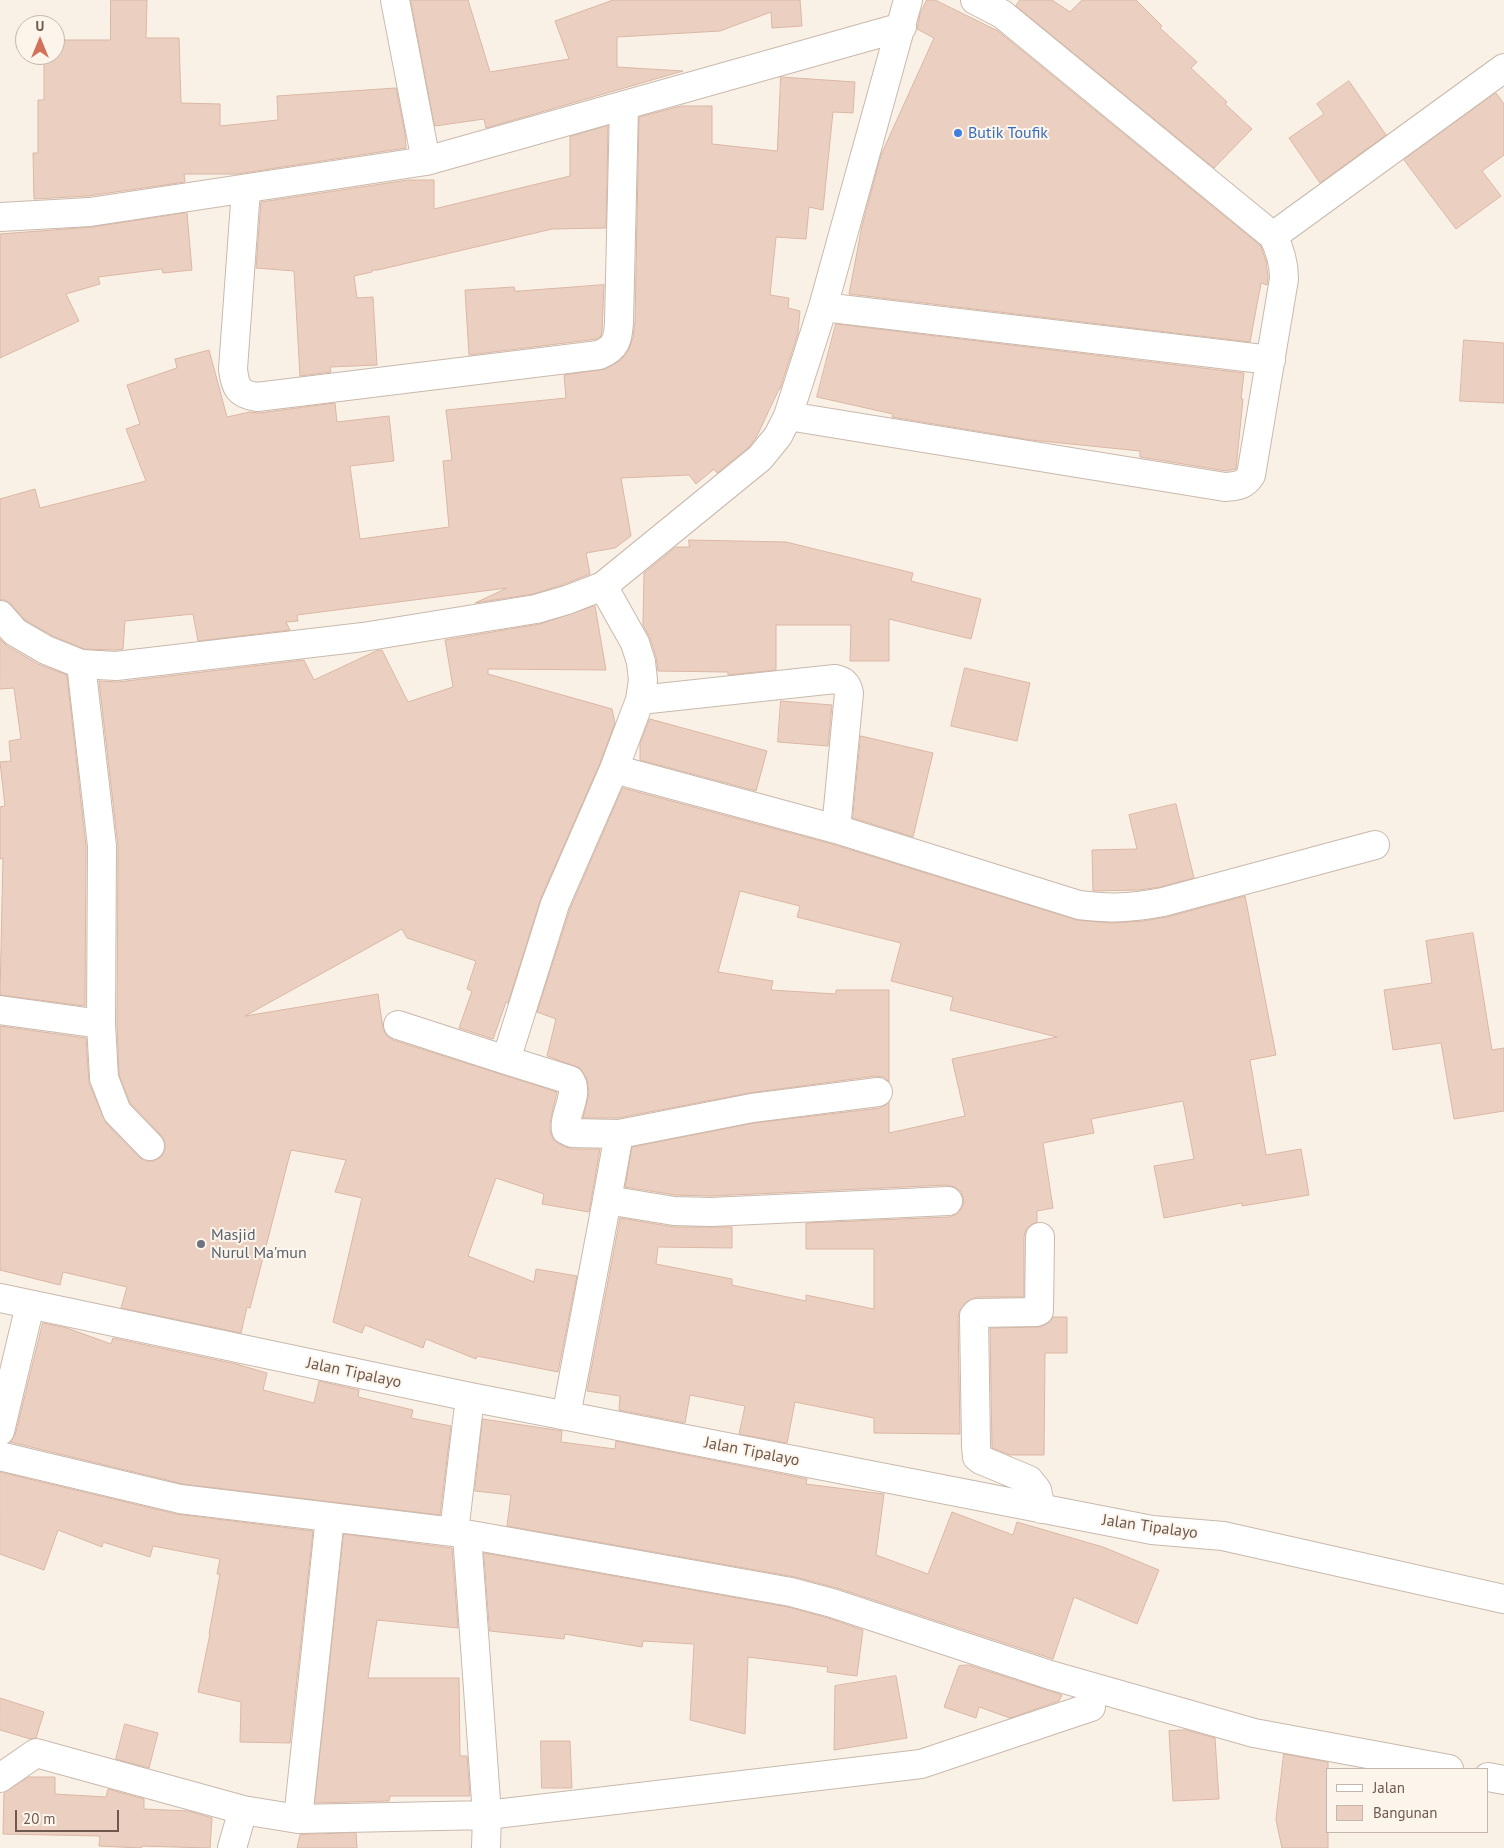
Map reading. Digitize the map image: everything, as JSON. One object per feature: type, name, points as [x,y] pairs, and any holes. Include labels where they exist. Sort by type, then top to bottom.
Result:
[{"type":"street","points":[[395,0],[426,161]]},
{"type":"street","points":[[0,615],[15,632],[46,650],[81,664],[116,666],[363,637],[536,609],[568,600],[603,586],[760,458],[778,436],[788,416],[824,307],[908,0]]},
{"type":"street","points":[[788,416],[1225,487],[1236,486],[1246,482],[1251,475],[1284,280],[1284,263],[1280,248],[1273,236],[1002,14],[975,0]]},
{"type":"street","points":[[0,216],[90,212],[426,161],[902,27]]},
{"type":"street","points":[[1273,236],[1504,68]]},
{"type":"street","points":[[246,189],[233,369],[234,380],[239,390],[247,396],[257,397],[599,355],[610,351],[615,344],[620,322],[624,106]]},
{"type":"street","points":[[824,307],[1271,360]]},
{"type":"street","points":[[506,1060],[555,904],[614,769],[640,700],[643,680],[641,662],[635,644],[603,586]]},
{"type":"street","points":[[81,664],[102,846],[101,1024],[104,1078],[117,1112],[150,1146]]},
{"type":"street","points":[[640,700],[835,679],[844,681],[848,686],[849,693],[836,830]]},
{"type":"street","points":[[614,769],[836,830],[1079,905],[1107,909],[1133,908],[1163,902],[1376,845]]},
{"type":"street","points":[[0,1010],[101,1024]]},
{"type":"street","points":[[398,1025],[570,1080],[574,1090],[565,1124],[566,1130],[572,1133],[620,1134],[752,1108],[878,1092]]},
{"type":"street","points":[[566,1416],[620,1134]]},
{"type":"street","points":[[607,1200],[674,1211],[711,1212],[948,1201]]},
{"type":"street","points":[[1040,1237],[1038,1311],[977,1313],[974,1316],[977,1457],[1029,1480],[1037,1490],[1041,1509]]},
{"type":"street","name":"Jalan Tipalayo","points":[[0,1298],[470,1397],[1041,1509],[1152,1530],[1224,1536],[1504,1599]]},
{"type":"street","points":[[0,1431],[30,1305]]},
{"type":"street","points":[[470,1397],[461,1533],[486,1815],[486,1848]]},
{"type":"street","points":[[0,1456],[180,1500],[461,1533],[790,1592],[832,1603],[1050,1675],[1254,1733],[1444,1768]]},
{"type":"street","points":[[298,1819],[330,1517]]},
{"type":"street","points":[[0,1778],[36,1753],[243,1810],[298,1819],[486,1815],[921,1764],[1090,1707]]},
{"type":"street","points":[[1489,1776],[1504,1780]]},
{"type":"street","points":[[232,1848],[243,1810]]},
{"type":"building","points":[[111,0],[147,0],[146,38],[179,38],[181,103],[220,104],[220,126],[278,120],[277,96],[396,88],[406,148],[237,174],[184,174],[185,182],[88,196],[34,199],[33,153],[38,153],[38,100],[44,100],[44,65],[65,65],[65,40],[110,40]]},
{"type":"building","points":[[411,0],[468,0],[490,72],[569,59],[555,21],[613,0],[800,0],[802,26],[772,28],[771,12],[720,31],[617,37],[617,67],[683,71],[486,128],[484,119],[435,126]]},
{"type":"building","points":[[927,0],[935,0],[998,31],[1261,246],[1266,261],[1268,278],[1267,285],[1261,283],[1250,342],[849,294],[862,226],[881,155],[934,38],[917,29],[920,14]]},
{"type":"building","points":[[1020,0],[1052,0],[1070,12],[1082,0],[1136,0],[1162,26],[1160,28],[1197,62],[1191,68],[1252,129],[1214,168],[1016,6]]},
{"type":"building","points":[[781,77],[855,82],[853,113],[833,112],[823,210],[809,207],[806,239],[776,237],[770,295],[789,298],[788,308],[800,311],[798,333],[780,389],[756,438],[749,447],[717,473],[714,469],[696,484],[689,475],[621,478],[631,536],[615,548],[586,553],[590,574],[533,594],[475,603],[507,588],[297,615],[298,621],[286,622],[290,630],[198,641],[193,614],[125,621],[123,649],[116,650],[84,649],[53,636],[25,620],[11,604],[5,600],[0,600],[0,499],[35,489],[40,508],[146,481],[126,429],[140,424],[127,385],[177,368],[175,359],[209,350],[227,417],[250,412],[259,413],[335,403],[337,422],[389,416],[394,461],[350,466],[360,539],[449,527],[443,461],[452,460],[446,410],[566,398],[564,375],[605,369],[620,361],[629,349],[635,322],[639,117],[681,106],[712,106],[712,144],[777,151]]},
{"type":"building","points":[[1349,81],[1386,135],[1320,183],[1289,138],[1324,114],[1317,104]]},
{"type":"building","points":[[1496,93],[1504,104],[1504,155],[1482,171],[1501,196],[1456,229],[1404,160]]},
{"type":"building","points":[[608,126],[606,228],[552,229],[372,270],[372,272],[354,276],[357,298],[373,297],[377,365],[330,367],[331,372],[300,376],[294,271],[256,268],[261,202],[408,180],[434,180],[434,209],[570,176],[570,137]]},
{"type":"building","points":[[187,213],[192,270],[163,273],[162,269],[98,277],[100,284],[66,294],[79,321],[0,358],[0,234],[92,227]]},
{"type":"building","points":[[604,285],[602,331],[601,336],[597,339],[469,355],[465,290],[514,287],[515,291]]},
{"type":"building","points":[[836,324],[1244,373],[1236,469],[1226,471],[1140,457],[1140,451],[1031,440],[892,417],[893,414],[817,397]]},
{"type":"building","points":[[1464,340],[1504,343],[1504,403],[1460,401]]},
{"type":"building","points":[[689,540],[786,542],[913,573],[911,581],[981,599],[971,639],[889,619],[889,661],[850,661],[851,625],[776,625],[776,670],[728,675],[728,672],[658,671],[650,638],[643,625],[644,573],[676,547],[689,547]]},
{"type":"building","points":[[595,606],[606,670],[488,669],[488,674],[612,709],[615,723],[600,763],[541,898],[508,1003],[506,1002],[493,1039],[459,1028],[472,991],[467,989],[476,961],[407,938],[402,929],[245,1016],[378,994],[383,1029],[387,1036],[393,1040],[557,1092],[550,1122],[550,1131],[553,1139],[571,1149],[600,1149],[589,1212],[542,1204],[544,1194],[496,1178],[468,1256],[534,1282],[536,1269],[577,1276],[558,1372],[477,1356],[476,1359],[426,1339],[423,1348],[365,1325],[362,1333],[333,1322],[362,1198],[335,1192],[346,1160],[291,1150],[250,1308],[247,1307],[241,1333],[121,1308],[127,1287],[63,1272],[60,1285],[0,1270],[0,1026],[86,1038],[89,1083],[106,1123],[145,1161],[154,1161],[161,1157],[165,1150],[165,1142],[161,1135],[130,1103],[119,1075],[117,1024],[118,846],[99,681],[118,682],[304,660],[314,680],[376,651],[382,650],[408,702],[453,687],[445,640],[540,624]]},
{"type":"building","points":[[0,639],[7,646],[38,664],[67,675],[86,847],[85,1006],[0,995],[3,858],[0,859],[0,807],[5,806],[0,762],[11,761],[9,741],[21,739],[14,688],[0,689]]},
{"type":"building","points":[[965,668],[1030,683],[1017,741],[951,726]]},
{"type":"building","points":[[781,701],[832,705],[828,746],[778,742]]},
{"type":"building","points":[[650,719],[767,751],[756,791],[640,760],[640,744]]},
{"type":"building","points":[[861,736],[933,753],[913,837],[853,818]]},
{"type":"building","points":[[623,788],[832,844],[1077,920],[1111,923],[1143,921],[1167,917],[1245,896],[1276,1055],[1250,1060],[1266,1155],[1301,1149],[1309,1195],[1242,1206],[1242,1203],[1164,1218],[1154,1166],[1194,1159],[1183,1101],[1091,1119],[1094,1133],[1043,1143],[1053,1208],[1037,1211],[1037,1222],[1026,1229],[1024,1237],[1024,1297],[977,1297],[966,1302],[960,1310],[958,1316],[960,1434],[874,1433],[874,1418],[795,1402],[787,1443],[739,1434],[745,1406],[690,1395],[685,1423],[619,1410],[620,1396],[587,1391],[620,1218],[674,1227],[732,1227],[732,1248],[658,1247],[656,1264],[732,1279],[732,1285],[806,1301],[806,1295],[874,1309],[874,1249],[806,1249],[806,1223],[949,1217],[957,1214],[962,1208],[964,1201],[961,1192],[955,1187],[947,1185],[711,1196],[675,1195],[625,1187],[632,1147],[754,1123],[880,1108],[889,1102],[889,1133],[965,1116],[952,1059],[1057,1037],[950,1010],[953,997],[891,981],[901,943],[797,917],[800,906],[740,891],[718,972],[773,981],[771,990],[836,994],[836,990],[889,990],[889,1082],[884,1077],[876,1076],[749,1093],[618,1118],[583,1118],[589,1093],[587,1079],[580,1068],[547,1056],[556,1019],[537,1012],[570,909]]},
{"type":"building","points":[[1176,804],[1194,878],[1160,887],[1139,890],[1093,891],[1092,850],[1137,849],[1129,815]]},
{"type":"building","points":[[1473,933],[1492,1050],[1504,1048],[1504,1111],[1454,1119],[1441,1043],[1393,1050],[1384,990],[1432,983],[1426,941]]},
{"type":"building","points":[[1053,1317],[1067,1317],[1067,1353],[1045,1353],[1044,1455],[1010,1455],[992,1448],[990,1328],[1041,1327],[1051,1321]]},
{"type":"building","points":[[43,1323],[67,1328],[111,1344],[113,1338],[236,1364],[267,1373],[263,1390],[314,1403],[319,1381],[359,1390],[358,1397],[413,1410],[411,1418],[451,1426],[440,1515],[183,1484],[10,1442],[15,1435]]},
{"type":"building","points":[[483,1419],[562,1431],[561,1442],[615,1449],[616,1441],[807,1479],[806,1484],[884,1494],[876,1555],[928,1574],[952,1512],[1013,1535],[1017,1522],[1103,1547],[1159,1570],[1137,1624],[1074,1597],[1053,1659],[837,1588],[795,1577],[507,1526],[511,1495],[475,1491]]},
{"type":"building","points":[[0,1472],[176,1514],[313,1531],[290,1743],[240,1742],[241,1702],[198,1692],[220,1574],[217,1574],[220,1559],[153,1546],[150,1557],[103,1542],[102,1547],[58,1530],[44,1570],[0,1554]]},
{"type":"building","points":[[344,1534],[452,1548],[458,1628],[377,1620],[368,1678],[459,1678],[460,1756],[467,1756],[470,1796],[390,1796],[389,1801],[315,1803]]},
{"type":"building","points":[[484,1553],[788,1607],[828,1618],[863,1630],[857,1676],[827,1672],[828,1667],[748,1657],[745,1734],[690,1720],[694,1644],[643,1641],[642,1647],[565,1634],[564,1639],[490,1631]]},
{"type":"building","points":[[969,1665],[1062,1695],[1059,1701],[1010,1718],[979,1707],[976,1718],[944,1707],[959,1666]]},
{"type":"building","points":[[896,1676],[907,1738],[834,1750],[835,1686]]},
{"type":"building","points":[[0,1698],[44,1712],[36,1738],[30,1739],[0,1730]]},
{"type":"building","points":[[125,1724],[158,1733],[149,1768],[116,1759]]},
{"type":"building","points":[[1186,1730],[1215,1738],[1219,1799],[1173,1801],[1169,1731]]},
{"type":"building","points":[[541,1741],[570,1741],[572,1788],[542,1788]]},
{"type":"building","points":[[1284,1754],[1328,1762],[1328,1768],[1326,1768],[1326,1833],[1328,1833],[1328,1848],[1282,1848],[1276,1820]]},
{"type":"building","points":[[29,1777],[55,1777],[55,1794],[106,1797],[108,1789],[144,1799],[144,1809],[189,1811],[212,1818],[210,1848],[99,1846],[100,1836],[3,1834],[4,1793]]},
{"type":"building","points":[[356,1833],[357,1848],[297,1848],[300,1835]]},
{"type":"place","name":"Butik Toufik","points":[[958,133]]},
{"type":"place","name":"Masjid Nurul Ma'mun","points":[[201,1244]]}]
